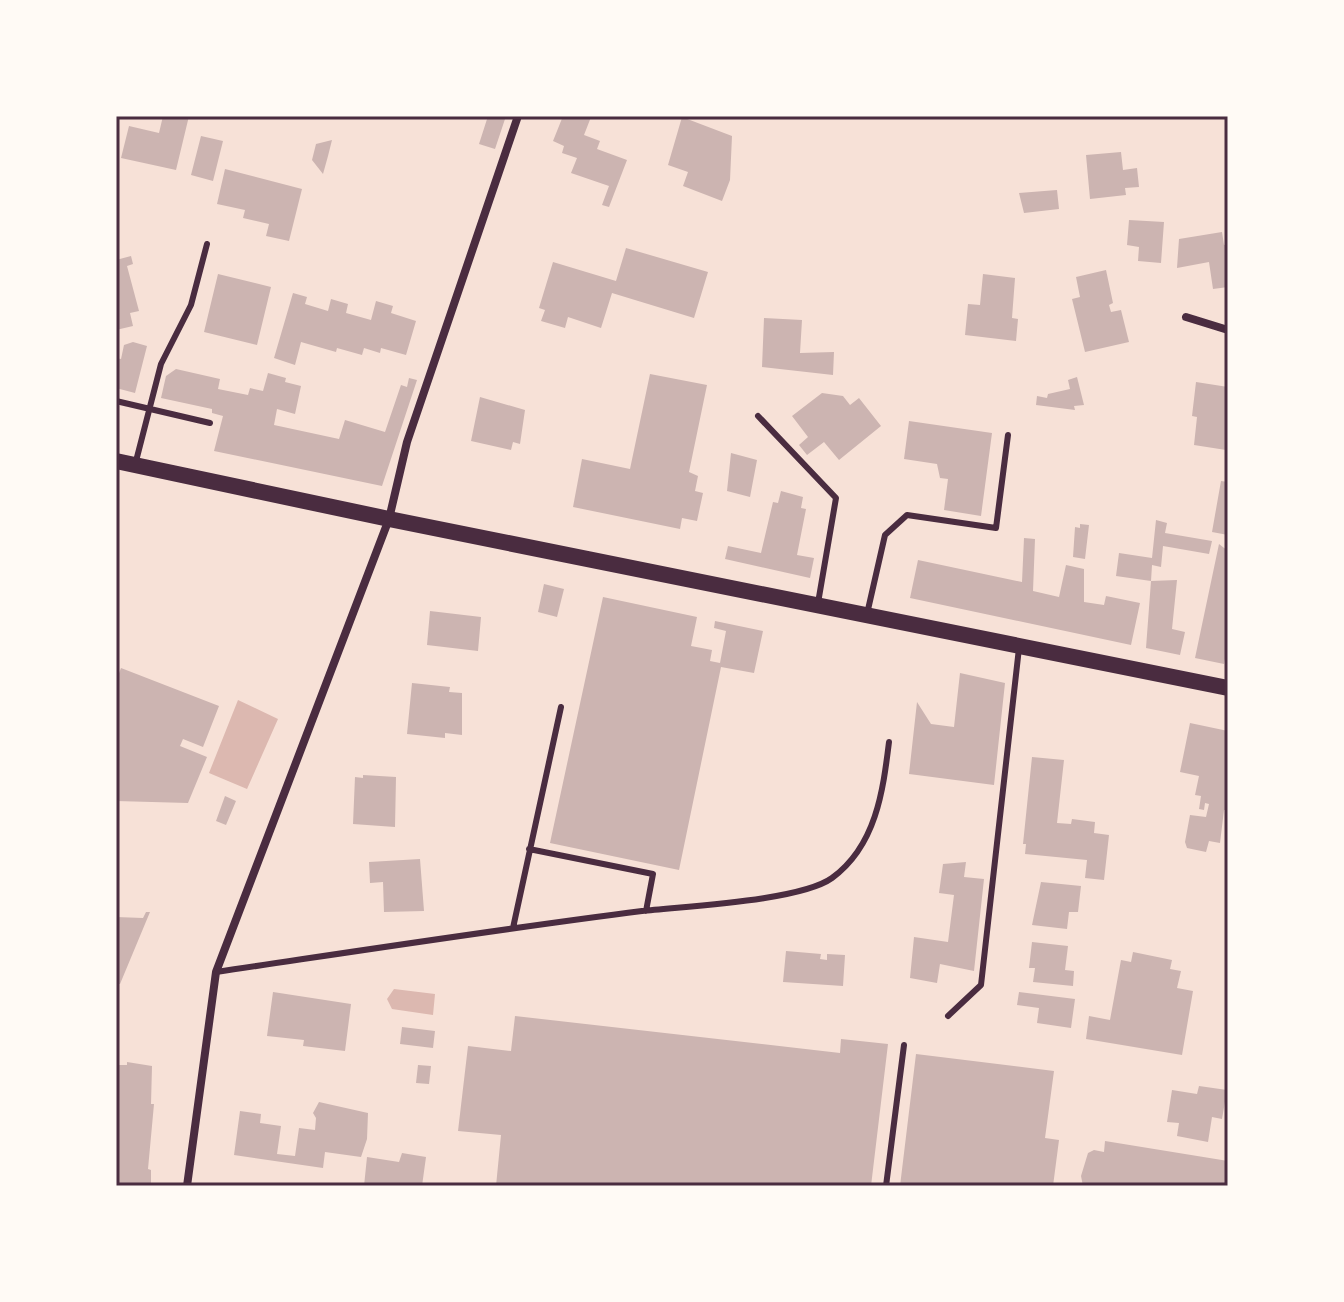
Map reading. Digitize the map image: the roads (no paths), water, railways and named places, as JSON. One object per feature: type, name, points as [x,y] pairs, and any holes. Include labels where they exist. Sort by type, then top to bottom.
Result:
[{"type":"main road","points":[[116,461],[817,607],[1228,688]]},
{"type":"street","points":[[187,1186],[216,972],[389,519],[407,442],[518,116]]},
{"type":"street","points":[[1186,317],[1228,330]]},
{"type":"lane","points":[[135,465],[161,364],[191,305],[207,244]]},
{"type":"lane","points":[[116,401],[210,423]]},
{"type":"lane","points":[[758,416],[836,498],[817,607]]},
{"type":"lane","points":[[866,617],[885,535],[907,515],[996,528],[1008,435]]},
{"type":"lane","points":[[948,1016],[981,985],[1019,648]]},
{"type":"lane","points":[[513,928],[561,707]]},
{"type":"lane","points":[[216,972],[513,928],[781,895],[832,878],[865,840],[882,799],[889,742]]},
{"type":"lane","points":[[529,849],[653,874],[646,911]]},
{"type":"lane","points":[[886,1186],[904,1045]]}]
